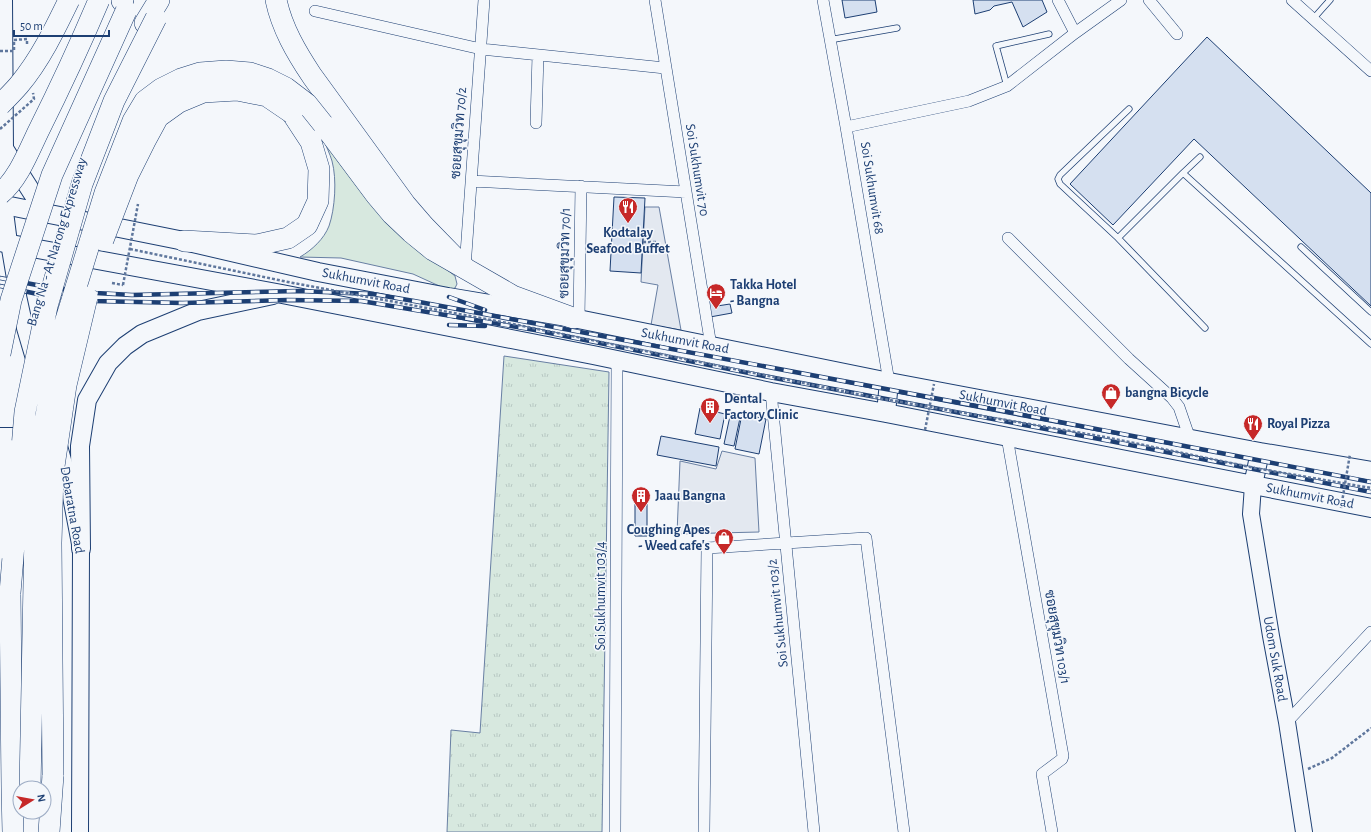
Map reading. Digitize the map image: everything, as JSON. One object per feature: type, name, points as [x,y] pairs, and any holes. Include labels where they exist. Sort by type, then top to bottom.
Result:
[{"type":"highway","points":[[2,103],[20,84],[40,55],[69,0]]},
{"type":"highway","points":[[1,201],[6,189],[23,162],[66,76],[99,0]]},
{"type":"highway","points":[[0,309],[40,172],[126,0]]},
{"type":"highway","name":"Bang Na - At Narong Expressway","points":[[0,354],[11,300],[52,175],[126,11],[126,0]]},
{"type":"highway","points":[[13,832],[10,593],[25,412],[47,306],[82,184],[114,101],[158,9],[168,0]]},
{"type":"highway","points":[[276,0],[279,15],[288,37],[298,56],[312,76],[405,204],[465,268]]},
{"type":"highway","name":"Bang Na - At Narong Expressway","points":[[0,548],[2,507],[12,409],[34,305],[74,179],[106,100],[144,23],[158,9]]},
{"type":"highway","points":[[30,780],[35,531],[41,443],[60,339],[105,193],[133,121],[145,101],[161,89],[181,79],[200,73],[226,71],[250,74],[268,79],[286,88],[307,104],[392,214],[432,250],[513,296],[583,320]]},
{"type":"highway","points":[[49,832],[53,775],[51,543],[53,473],[66,385],[82,313],[103,241],[128,175],[158,117],[179,102],[203,92],[237,90],[267,96],[292,113],[311,142],[318,169],[318,201],[308,225],[288,238],[257,245],[184,242]]},
{"type":"highway","points":[[20,832],[22,820]]},
{"type":"main road","name":"Debaratna Road","points":[[4,0],[2,103],[5,150],[1,201],[4,243],[25,328],[66,471],[80,549],[80,832]]},
{"type":"main road","points":[[5,150],[45,213]]},
{"type":"main road","name":"Sukhumvit Road","points":[[1,201],[45,213],[318,272],[448,297],[583,320],[889,382],[1260,452],[1371,471]]},
{"type":"main road","name":"Sukhumvit Road","points":[[4,243],[282,294],[593,355],[771,392],[886,413],[1371,508]]},
{"type":"main road","points":[[80,549],[80,446],[87,400],[108,363],[125,346],[142,334],[198,311],[282,294]]},
{"type":"main road","points":[[886,413],[889,382]]},
{"type":"main road","points":[[0,436],[20,436],[42,444],[66,471]]},
{"type":"main road","points":[[1252,485],[1260,452]]},
{"type":"main road","name":"Udom Suk Road","points":[[1252,485],[1251,514],[1287,722],[1304,832]]},
{"type":"street","name":"ซอยสุขุมวิท 70/2","points":[[465,268],[484,0]]},
{"type":"street","name":"Soi Sukhumvit 70","points":[[654,0],[711,346]]},
{"type":"street","name":"Soi Sukhumvit 68","points":[[823,0],[889,382]]},
{"type":"street","points":[[1058,0],[1075,33]]},
{"type":"street","points":[[846,127],[969,101],[1007,86],[1075,33],[1121,0]]},
{"type":"street","points":[[1149,0],[1177,34]]},
{"type":"street","points":[[1292,0],[1371,71]]},
{"type":"street","points":[[315,11],[481,49],[665,68]]},
{"type":"street","points":[[536,123],[538,55]]},
{"type":"street","points":[[471,181],[686,192]]},
{"type":"street","name":"ซอยสุขุมวิท 70/1","points":[[582,186],[583,320]]},
{"type":"street","points":[[1008,238],[1129,359],[1172,398],[1179,407],[1190,438]]},
{"type":"street","name":"Soi Sukhumvit 103/4","points":[[615,832],[617,360]]},
{"type":"street","name":"Soi Sukhumvit 103/2","points":[[771,392],[814,832]]},
{"type":"street","name":"ซอยสุขุมวิท 103/1","points":[[1007,437],[1063,756],[1062,759],[1042,774],[1052,832]]},
{"type":"street","points":[[704,832],[707,548],[866,538],[904,832]]},
{"type":"street","points":[[1287,722],[1371,632]]},
{"type":"lane","points":[[1313,19],[1330,0]]},
{"type":"lane","points":[[829,40],[897,28]]},
{"type":"lane","points":[[1007,86],[996,46],[1049,34]]},
{"type":"lane","points":[[1129,109],[1060,175],[1058,179],[1060,184],[1118,238],[1205,328]]},
{"type":"lane","points":[[1118,238],[1200,156]]},
{"type":"lane","points":[[1183,173],[1371,344]]},
{"type":"lane","points":[[1300,247],[1371,312]]},
{"type":"path","points":[[0,51],[14,52],[14,40],[26,39]]},
{"type":"path","points":[[112,283],[123,285],[138,204]]},
{"type":"path","points":[[643,242],[656,242]]},
{"type":"path","points":[[130,249],[288,282],[518,325],[864,395],[1105,437],[1255,468],[1371,488]]},
{"type":"path","points":[[926,430],[934,384]]},
{"type":"path","points":[[1340,508],[1350,454]]},
{"type":"path","points":[[1295,775],[1332,758],[1371,728]]},
{"type":"green space","points":[[323,138],[405,237],[455,276],[457,284],[455,288],[448,290],[413,274],[341,258],[300,257],[321,240],[327,231],[333,211],[335,194],[334,168]]},
{"type":"green space","points":[[504,356],[609,372],[602,832],[447,832],[451,730],[480,733]]},
{"type":"shaded area","points":[[645,207],[659,207],[681,330],[651,325],[658,285],[641,282]]},
{"type":"shaded area","points":[[722,451],[755,458],[759,532],[677,534],[680,461],[716,469]]},
{"type":"building","points":[[842,0],[875,0],[877,12],[845,18]]},
{"type":"building","points":[[973,0],[1042,0],[1047,12],[1023,27],[1012,2],[994,6],[990,10],[975,14]]},
{"type":"building","points":[[1207,37],[1371,193],[1371,306],[1194,139],[1113,225],[1070,184]]},
{"type":"building","name":"Kodtalay Seafood Buffet","points":[[614,197],[645,198],[641,273],[610,271]]},
{"type":"building","points":[[715,295],[717,306],[730,304],[732,313],[710,317],[706,297]]},
{"type":"building","name":"Dental Factory Clinic","points":[[700,408],[725,414],[720,439],[695,434]]},
{"type":"building","points":[[742,414],[766,419],[759,454],[735,449]]},
{"type":"building","points":[[730,416],[740,418],[734,446],[724,444]]},
{"type":"building","points":[[661,436],[719,447],[716,466],[657,455]]},
{"type":"building","name":"Jaau Bangna","points":[[635,490],[647,490],[647,536],[635,536]]},
{"type":"railway","points":[[0,278],[47,287],[96,293],[132,295],[299,291],[373,294],[993,409],[1371,482]]},
{"type":"railway","points":[[0,286],[42,295],[93,301],[183,303],[287,300],[361,301],[535,330],[764,376],[1371,492]]},
{"type":"railway","points":[[449,297],[485,310]]},
{"type":"railway","points":[[449,325],[485,326]]},
{"type":"place","name":"Kodtalay Seafood Buffet","points":[[628,224]]},
{"type":"place","name":"Takka Hotel - Bangna","points":[[716,310]]},
{"type":"place","name":"bangna Bicycle","points":[[1111,410]]},
{"type":"place","name":"Dental Factory Clinic","points":[[710,424]]},
{"type":"place","name":"Royal Pizza","points":[[1253,441]]},
{"type":"place","name":"Jaau Bangna","points":[[641,513]]},
{"type":"place","name":"Coughing Apes - Weed cafe's","points":[[724,555]]}]
